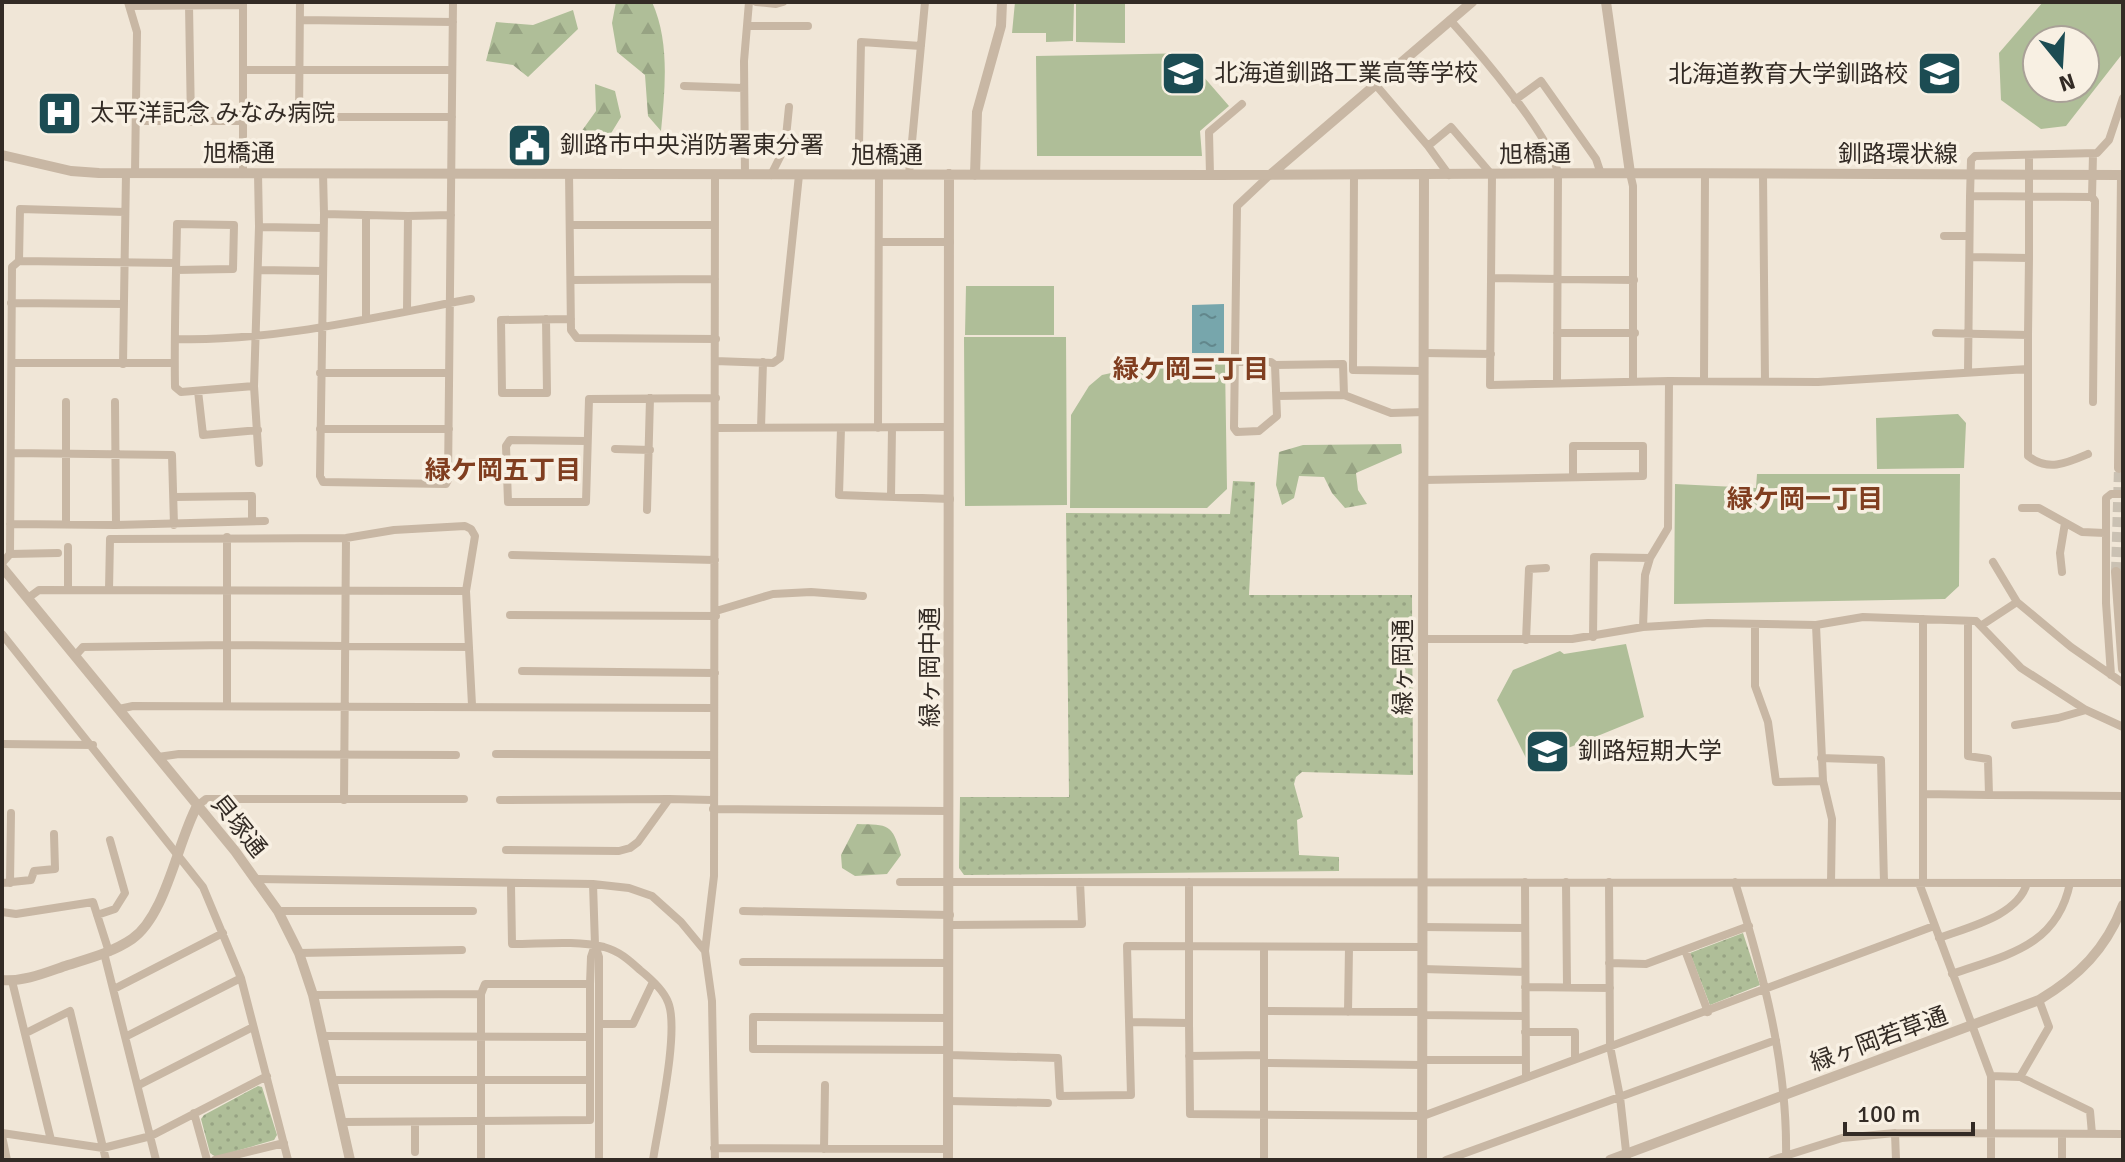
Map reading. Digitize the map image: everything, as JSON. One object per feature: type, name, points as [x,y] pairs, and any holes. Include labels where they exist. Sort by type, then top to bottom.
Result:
[{"type":"street","points":[[300,2],[299,117],[452,117]]},
{"type":"street","points":[[323,173],[320,476],[323,482],[446,484],[453,2]]},
{"type":"street","points":[[745,175],[744,88],[749,2]]},
{"type":"street","points":[[756,2],[783,2]]},
{"type":"street","points":[[909,174],[925,2]]},
{"type":"street","points":[[975,175],[977,112],[1001,26],[1002,2]]},
{"type":"street","points":[[1275,365],[1277,416],[1259,431],[1237,432],[1234,428],[1237,206],[1472,2]]},
{"type":"street","points":[[1606,2],[1633,186],[1633,382]]},
{"type":"street","points":[[123,364],[125,212],[136,121],[137,32],[129,4],[243,3],[243,172]]},
{"type":"street","points":[[189,5],[191,122]]},
{"type":"street","points":[[300,20],[453,22]]},
{"type":"street","points":[[1450,20],[1515,100],[1556,160],[1557,383]]},
{"type":"street","points":[[747,26],[808,26]]},
{"type":"street","points":[[859,145],[861,42],[921,46]]},
{"type":"street","points":[[243,70],[451,70]]},
{"type":"street","points":[[1515,100],[1541,81],[1596,159],[1601,174]]},
{"type":"street","points":[[1375,84],[1449,175]]},
{"type":"street","points":[[684,86],[744,88]]},
{"type":"street","points":[[1968,372],[1971,160],[1975,156],[2093,154],[2105,147],[2123,98]]},
{"type":"street","points":[[1210,175],[1209,132],[1242,104]]},
{"type":"street","points":[[771,175],[785,147],[789,107]]},
{"type":"street","points":[[136,121],[242,121]]},
{"type":"street","points":[[1428,146],[1451,127],[1492,175],[1490,385],[1818,382],[2028,369]]},
{"type":"street","points":[[2093,154],[2093,402]]},
{"type":"street","name":"旭橋通","points":[[2,155],[71,171],[131,173],[1630,173]]},
{"type":"street","points":[[2029,155],[2028,456],[2038,464],[2046,465],[2064,464],[2088,454]]},
{"type":"street","points":[[258,173],[254,386],[259,463]]},
{"type":"street","points":[[569,173],[571,330],[577,338],[716,339]]},
{"type":"street","name":"釧路環状線","points":[[1630,173],[2123,174],[2122,392]]},
{"type":"street","name":"緑ヶ岡中通","points":[[948,1155],[949,174]]},
{"type":"street","points":[[1354,174],[1353,370],[1424,371]]},
{"type":"street","points":[[1704,381],[1705,174]]},
{"type":"street","points":[[1763,174],[1765,381]]},
{"type":"street","points":[[715,175],[714,876],[705,951],[712,1001],[715,1160]]},
{"type":"street","points":[[715,361],[773,363],[780,358],[799,175]]},
{"type":"street","points":[[878,428],[879,175]]},
{"type":"street","name":"緑ヶ岡通","points":[[1422,1160],[1424,175]]},
{"type":"street","points":[[1970,196],[2092,197]]},
{"type":"street","points":[[19,261],[20,209],[125,212]]},
{"type":"street","points":[[324,214],[451,215]]},
{"type":"street","points":[[366,215],[366,319]]},
{"type":"street","points":[[407,311],[408,216]]},
{"type":"street","points":[[2,565],[10,554],[12,267],[19,261],[125,263],[176,266],[233,269],[234,225],[177,224],[176,266],[175,339],[174,363],[175,387],[181,392],[254,386]]},
{"type":"street","points":[[571,225],[715,225]]},
{"type":"street","points":[[259,227],[323,228]]},
{"type":"street","points":[[1944,236],[1969,236]]},
{"type":"street","points":[[879,242],[950,242]]},
{"type":"street","points":[[1970,257],[2029,258]]},
{"type":"street","points":[[258,270],[323,271]]},
{"type":"street","points":[[1491,278],[1634,280]]},
{"type":"street","points":[[571,280],[715,279]]},
{"type":"street","points":[[175,339],[219,340],[366,319],[471,299]]},
{"type":"street","points":[[11,303],[124,304]]},
{"type":"street","points":[[546,319],[547,393],[502,393],[501,320],[546,319],[571,319]]},
{"type":"street","points":[[1557,333],[1635,333]]},
{"type":"street","points":[[1936,333],[2028,335]]},
{"type":"street","points":[[1424,353],[1491,354]]},
{"type":"street","points":[[761,428],[763,362]]},
{"type":"street","points":[[1235,362],[1343,364],[1344,395]]},
{"type":"street","points":[[13,363],[174,363]]},
{"type":"street","points":[[320,373],[449,373]]},
{"type":"street","points":[[2,379],[13,375]]},
{"type":"street","points":[[1643,627],[1645,575],[1650,558],[1668,528],[1669,381]]},
{"type":"street","points":[[198,391],[203,435],[258,430]]},
{"type":"street","points":[[2119,468],[2122,392]]},
{"type":"street","points":[[1277,396],[1344,395],[1391,413],[1424,412]]},
{"type":"street","points":[[647,510],[650,398]]},
{"type":"street","points":[[587,441],[510,440],[506,446],[508,502],[586,502],[589,399],[716,398]]},
{"type":"street","points":[[66,402],[66,523]]},
{"type":"street","points":[[115,402],[116,525]]},
{"type":"street","points":[[716,428],[949,427]]},
{"type":"street","points":[[841,428],[839,495],[950,499]]},
{"type":"street","points":[[891,497],[892,428]]},
{"type":"street","points":[[320,429],[449,429]]},
{"type":"street","points":[[1423,480],[1643,476],[1643,446],[1573,446],[1573,477]]},
{"type":"street","points":[[615,449],[650,450]]},
{"type":"street","points":[[12,453],[172,455],[174,525]]},
{"type":"street","points":[[2111,675],[2107,623],[2106,498],[2111,494],[2123,494]]},
{"type":"street","points":[[175,497],[252,496],[252,521]]},
{"type":"street","points":[[2022,508],[2039,508],[2082,532],[2105,533]]},
{"type":"street","points":[[10,524],[174,525],[265,521]]},
{"type":"street","points":[[2062,572],[2060,553],[2065,523]]},
{"type":"street","points":[[109,590],[110,539],[346,538],[394,530],[465,526],[475,536],[466,591],[472,705]]},
{"type":"street","points":[[227,537],[227,705]]},
{"type":"street","points":[[344,800],[346,538]]},
{"type":"street","points":[[68,547],[68,590]]},
{"type":"street","points":[[10,554],[58,553]]},
{"type":"street","points":[[512,555],[715,560]]},
{"type":"street","points":[[1593,637],[1594,557],[1650,558]]},
{"type":"street","points":[[1993,562],[2017,602],[2071,647],[2123,683]]},
{"type":"street","name":"貝塚通","points":[[2,565],[257,879],[278,911],[299,953],[313,995],[350,1160]]},
{"type":"street","points":[[1526,640],[1529,569],[1546,568]]},
{"type":"street","points":[[2116,572],[2123,669]]},
{"type":"street","points":[[28,598],[39,590],[466,591]]},
{"type":"street","points":[[510,615],[716,613],[773,594],[811,592],[863,596]]},
{"type":"street","points":[[1982,625],[2017,602]]},
{"type":"street","points":[[1423,639],[1593,637],[1643,627],[1816,625],[1863,617],[1968,621],[1982,625],[2021,668],[2086,710],[2123,727]]},
{"type":"street","points":[[1923,619],[1921,883],[1934,926],[1991,1076],[1991,1160]]},
{"type":"street","points":[[1968,621],[1968,756],[1988,759],[1989,795]]},
{"type":"street","points":[[1755,624],[1755,686],[1768,722],[1776,782],[1823,781]]},
{"type":"street","points":[[1816,625],[1821,758],[1832,819],[1831,883]]},
{"type":"street","points":[[2,634],[203,887],[241,978],[288,1160]]},
{"type":"street","points":[[75,656],[83,647],[469,647]]},
{"type":"street","points":[[522,671],[715,673]]},
{"type":"street","points":[[119,709],[133,706],[227,705],[714,708]]},
{"type":"street","points":[[2015,725],[2086,710]]},
{"type":"street","points":[[2,744],[93,745]]},
{"type":"street","points":[[158,757],[179,754],[456,755]]},
{"type":"street","points":[[496,754],[713,755]]},
{"type":"street","points":[[1821,758],[1881,760],[1884,883]]},
{"type":"street","points":[[1924,794],[2123,796]]},
{"type":"street","points":[[51,1140],[26,1033],[7,980],[106,952],[133,938],[155,912],[197,806],[206,799],[464,799]]},
{"type":"street","points":[[500,800],[669,799],[713,805],[949,811]]},
{"type":"street","points":[[506,850],[619,851],[630,848],[638,842],[669,799]]},
{"type":"street","points":[[11,813],[6,883],[31,880],[34,871],[55,869],[54,834]]},
{"type":"street","points":[[97,915],[115,909],[125,893],[110,840]]},
{"type":"street","points":[[257,879],[593,884],[629,888],[652,896],[681,922],[705,951]]},
{"type":"street","points":[[900,882],[2123,883]]},
{"type":"street","points":[[743,911],[1082,924],[1080,882]]},
{"type":"street","points":[[1189,882],[1190,1114],[1423,1116],[1934,926]]},
{"type":"street","points":[[1525,882],[1526,1077]]},
{"type":"street","points":[[1566,882],[1567,987]]},
{"type":"street","points":[[1609,882],[1610,1046],[1620,1097],[1626,1157]]},
{"type":"street","points":[[1735,882],[1767,988],[1786,1094],[1786,1157]]},
{"type":"street","points":[[1939,938],[2005,910],[2019,901],[2027,883]]},
{"type":"street","points":[[1952,974],[2019,950],[2037,939],[2060,915],[2070,883]]},
{"type":"street","points":[[341,1122],[590,1120],[590,984],[595,945],[593,884]]},
{"type":"street","points":[[511,885],[512,944],[595,945],[623,955],[653,982],[669,1003],[673,1030],[653,1160]]},
{"type":"street","points":[[2,912],[16,914],[93,902],[156,1160]]},
{"type":"street","name":"緑ヶ岡若草通","points":[[1610,1160],[1626,1157],[2039,1000],[2066,984],[2097,954],[2118,929],[2123,905]]},
{"type":"street","points":[[278,911],[473,911]]},
{"type":"street","points":[[1609,963],[1646,964],[1749,926]]},
{"type":"street","points":[[1422,927],[1525,928]]},
{"type":"street","points":[[114,989],[223,933]]},
{"type":"street","points":[[595,945],[599,957],[599,1160]]},
{"type":"street","points":[[949,1018],[753,1017],[753,1049],[1058,1058],[1060,1096],[1131,1095],[1127,946],[1422,947]]},
{"type":"street","points":[[1264,947],[1264,1160]]},
{"type":"street","points":[[1348,1012],[1349,947]]},
{"type":"street","points":[[299,953],[462,950]]},
{"type":"street","points":[[1685,950],[1708,1012]]},
{"type":"street","points":[[743,962],[949,963]]},
{"type":"street","points":[[1423,969],[1525,972]]},
{"type":"street","points":[[127,1036],[241,978]]},
{"type":"street","points":[[600,1024],[633,1024],[653,982]]},
{"type":"street","points":[[481,1160],[481,994],[485,984],[590,984]]},
{"type":"street","points":[[1525,987],[1610,988]]},
{"type":"street","points":[[313,995],[481,994]]},
{"type":"street","points":[[2020,1077],[2049,1027],[2039,1000]]},
{"type":"street","points":[[26,1033],[70,1011],[106,1160]]},
{"type":"street","points":[[1264,1011],[1525,1016]]},
{"type":"street","points":[[1129,1022],[1189,1023]]},
{"type":"street","points":[[139,1085],[253,1027]]},
{"type":"street","points":[[1525,1032],[1575,1032],[1575,1059]]},
{"type":"street","points":[[323,1036],[589,1037]]},
{"type":"street","points":[[1446,1160],[1776,1040]]},
{"type":"street","points":[[1189,1056],[1423,1063],[1524,1060]]},
{"type":"street","points":[[7,1160],[2,1135],[103,1148],[151,1136],[267,1076]]},
{"type":"street","points":[[1991,1076],[2020,1077],[2090,1111],[2092,1134]]},
{"type":"street","points":[[332,1080],[590,1080]]},
{"type":"street","points":[[824,1149],[825,1085]]},
{"type":"street","points":[[949,1101],[1048,1103]]},
{"type":"street","points":[[194,1113],[207,1160]]},
{"type":"street","points":[[415,1122],[415,1152]]},
{"type":"street","points":[[1895,1133],[1896,1160]]},
{"type":"street","points":[[1772,1160],[1842,1138],[1895,1133],[2123,1134]]},
{"type":"street","points":[[2062,1134],[2062,1160]]},
{"type":"street","points":[[215,1160],[284,1143]]},
{"type":"street","points":[[714,1148],[948,1155]]},
{"type":"green space","points":[[616,2],[652,2],[658,17],[665,65],[661,131],[648,116],[645,75],[617,52],[612,23]]},
{"type":"green space","points":[[1015,2],[1074,2],[1073,41],[1046,42],[1046,33],[1012,33]]},
{"type":"green space","points":[[1076,2],[1125,2],[1125,43],[1076,42]]},
{"type":"green space","points":[[2043,2],[2123,2],[2123,53],[2101,81],[2101,24],[2024,24]]},
{"type":"green space","points":[[573,10],[578,29],[528,77],[513,65],[486,61],[496,22],[533,25]]},
{"type":"green space","points":[[2021,28],[2021,104],[2083,104],[2066,126],[2041,129],[2001,100],[1999,53]]},
{"type":"green space","points":[[1196,53],[1196,68],[1229,106],[1200,131],[1202,156],[1037,156],[1036,56]]},
{"type":"green space","points":[[595,84],[615,91],[621,117],[610,135],[589,148],[581,132],[596,111]]},
{"type":"green space","points":[[966,286],[1054,286],[1054,335],[965,335]]},
{"type":"green space","points":[[964,337],[1066,337],[1067,505],[965,506]]},
{"type":"green space","points":[[1225,364],[1227,489],[1207,508],[1070,508],[1071,415],[1089,386],[1102,375],[1143,366]]},
{"type":"green space","points":[[1958,414],[1966,423],[1964,468],[1877,469],[1876,418]]},
{"type":"green space","points":[[1401,444],[1402,453],[1356,473],[1358,490],[1367,504],[1345,508],[1324,477],[1299,476],[1294,498],[1282,505],[1276,485],[1279,452],[1303,445]]},
{"type":"green space","points":[[1757,474],[1960,474],[1959,586],[1945,599],[1674,604],[1675,484],[1756,488]]},
{"type":"green space","points":[[1233,481],[1255,482],[1249,595],[1412,595],[1413,775],[1302,772],[1296,777],[1294,784],[1303,817],[1297,820],[1299,855],[1339,857],[1339,871],[964,875],[959,868],[960,797],[1069,797],[1066,513],[1230,514]]},
{"type":"green space","points":[[1626,644],[1644,717],[1529,764],[1497,700],[1513,670],[1560,651],[1564,654]]},
{"type":"green space","points":[[857,824],[883,826],[892,831],[901,855],[887,874],[855,876],[842,868],[841,855]]},
{"type":"green space","points":[[1743,933],[1760,985],[1710,1005],[1690,953]]},
{"type":"green space","points":[[258,1086],[262,1087],[277,1135],[274,1140],[216,1157],[210,1153],[201,1119]]},
{"type":"water","points":[[1224,304],[1224,353],[1192,353],[1192,305]]},
{"type":"tunnel","points":[[2116,572],[2119,468]]},
{"type":"place","name":"北海道釧路工業高等学校","points":[[1183,73]]},
{"type":"place","name":"北海道教育大学釧路校","points":[[1939,74]]},
{"type":"place","name":"太平洋記念 みなみ病院","points":[[59,113]]},
{"type":"place","name":"釧路市中央消防署東分署","points":[[529,145]]},
{"type":"place","name":"釧路短期大学","points":[[1547,751]]},
{"type":"district","name":"緑ケ岡三丁目","points":[[1191,369]]},
{"type":"district","name":"緑ケ岡五丁目","points":[[503,470]]},
{"type":"district","name":"緑ケ岡一丁目","points":[[1805,499]]}]
